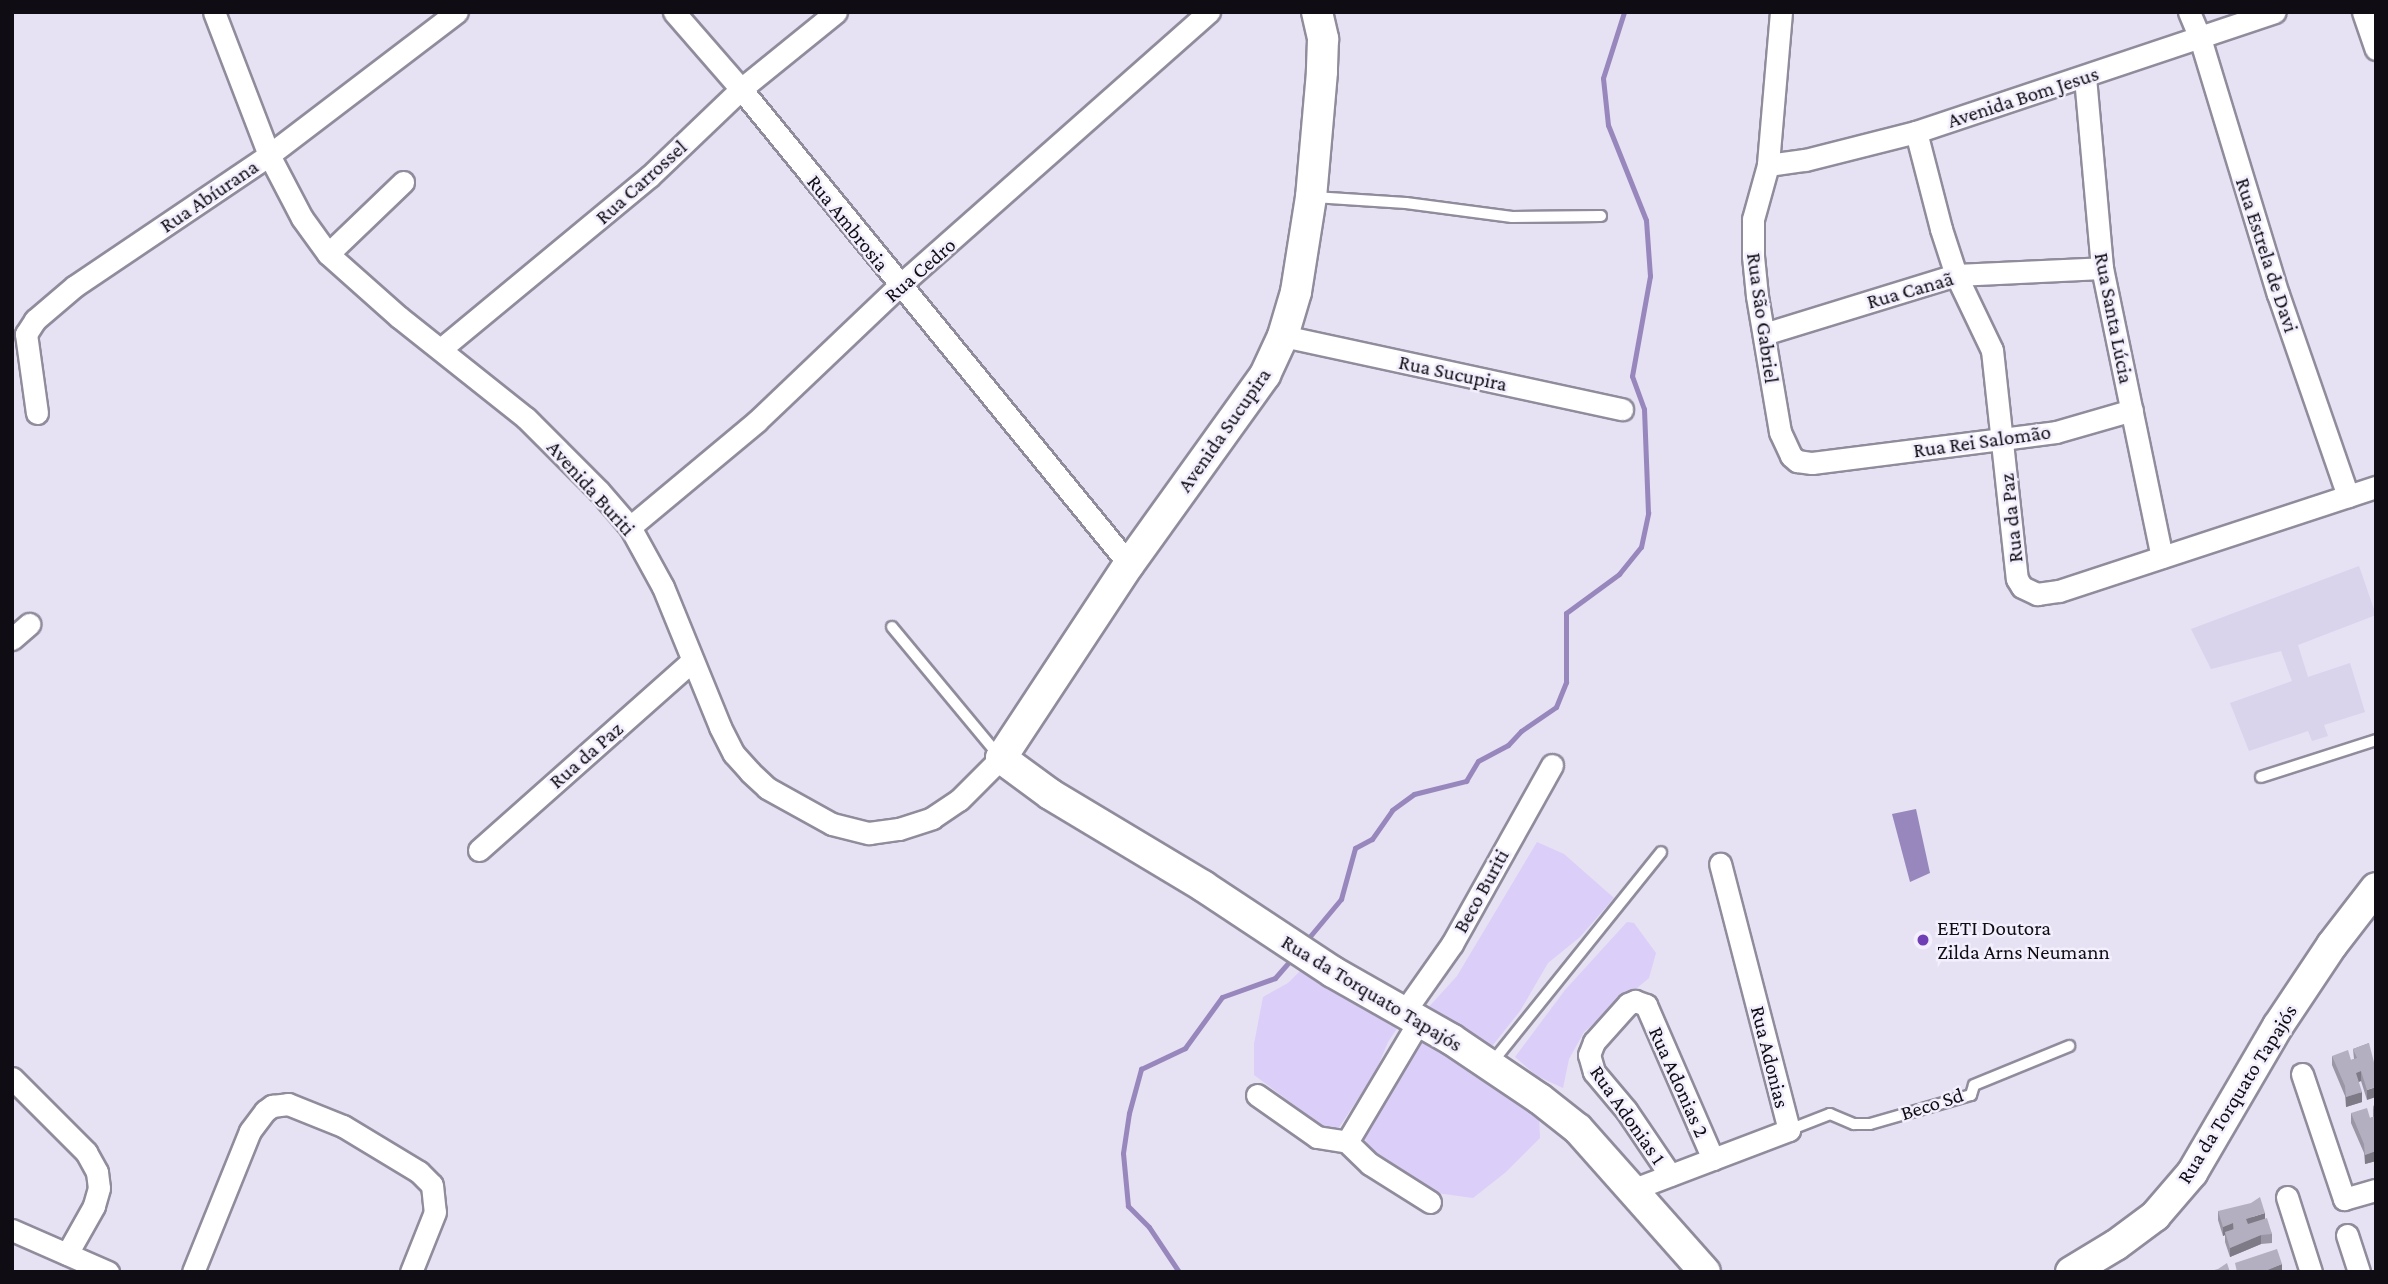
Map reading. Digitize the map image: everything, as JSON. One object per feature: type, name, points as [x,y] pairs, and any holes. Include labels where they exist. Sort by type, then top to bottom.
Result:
[{"type":"street","name":"Avenida Buriti","points":[[214,12],[269,155],[290,198],[328,254],[399,317],[442,348],[526,418],[599,491],[630,527],[663,587],[692,661],[734,754],[767,788],[832,824],[869,833],[899,829],[932,818],[959,800],[1001,758]]},
{"type":"street","name":"Rua Abíurana","points":[[37,413],[26,334],[35,320],[75,286],[269,155],[457,12]]},
{"type":"street","name":"Rua Ambrosia","points":[[674,12],[741,89],[899,286],[1129,564]]},
{"type":"street","name":"Rua Carrossel","points":[[442,348],[650,176],[741,89],[836,12]]},
{"type":"street","name":"Rua Cedro","points":[[630,527],[757,421],[899,286],[1209,12]]},
{"type":"street","name":"Avenida Sucupira","points":[[1001,758],[1129,564],[1252,394],[1283,336],[1296,292],[1311,197],[1323,39],[1317,12]]},
{"type":"street","name":"Rua São Gabriel","points":[[1781,12],[1768,165],[1753,219],[1756,296],[1780,432],[1786,449],[1797,461],[1830,461]]},
{"type":"street","name":"Rua Estrela de Davi","points":[[2189,12],[2200,38],[2278,294],[2348,496]]},
{"type":"street","name":"Avenida Bom Jesus","points":[[1768,165],[1816,158],[1916,132],[2274,12]]},
{"type":"street","points":[[2363,12],[2376,49]]},
{"type":"street","name":"Rua Santa Lúcia","points":[[2085,77],[2102,268],[2162,557]]},
{"type":"street","name":"Rua da Paz","points":[[1916,132],[1956,275],[1992,350],[2017,579],[2022,587],[2046,594],[2376,487]]},
{"type":"street","points":[[328,254],[403,182]]},
{"type":"street","name":"Rua Canaã","points":[[1764,334],[1956,275],[2102,268]]},
{"type":"street","name":"Rua Sucupira","points":[[1283,336],[1622,410]]},
{"type":"street","name":"Rua Rei Salomão","points":[[1830,461],[2056,432],[2132,410]]},
{"type":"street","points":[[12,639],[29,624]]},
{"type":"street","name":"Rua da Paz","points":[[479,849],[692,661]]},
{"type":"street","name":"Rua da Torquato Tapajós","points":[[1001,758],[1050,794],[1203,886],[1333,972],[1451,1039],[1540,1099],[1578,1129],[1706,1272]]},
{"type":"street","name":"Beco Buriti","points":[[1347,1142],[1412,1016],[1552,765]]},
{"type":"street","name":"Rua Adonias","points":[[1634,1189],[1789,1130],[1720,864]]},
{"type":"street","name":"Rua da Torquato Tapajós","points":[[2071,1272],[2116,1245],[2155,1216],[2192,1173],[2278,1026],[2332,945],[2376,888]]},
{"type":"street","name":"Rua Adonias 1","points":[[1646,1005],[1642,1001],[1628,1004],[1594,1042],[1589,1055],[1594,1072],[1626,1110],[1670,1175]]},
{"type":"street","name":"Rua Adonias 2","points":[[1646,1005],[1713,1159]]},
{"type":"street","points":[[2302,1073],[2344,1199],[2376,1190]]},
{"type":"street","points":[[12,1078],[86,1152],[97,1172],[99,1188],[94,1206],[68,1254]]},
{"type":"street","points":[[1257,1095],[1317,1137],[1347,1142],[1370,1164],[1430,1202]]},
{"type":"street","points":[[193,1272],[240,1154],[265,1111],[272,1106],[288,1104],[343,1126],[419,1172],[432,1185],[435,1212],[411,1272]]},
{"type":"street","points":[[2287,1197],[2311,1272]]},
{"type":"street","points":[[12,1230],[108,1272]]},
{"type":"street","points":[[2347,1235],[2359,1272]]},
{"type":"lane","points":[[1311,197],[1406,203],[1512,217],[1601,216]]},
{"type":"lane","points":[[892,627],[1001,758]]},
{"type":"lane","points":[[2261,777],[2376,740]]},
{"type":"lane","points":[[1489,1067],[1661,852]]},
{"type":"lane","name":"Beco Sd","points":[[1789,1130],[1830,1114],[1854,1124],[1870,1124],[1971,1095],[1973,1085],[2069,1046]]},
{"type":"shaded area","points":[[2359,566],[2376,615],[2298,645],[2308,677],[2350,663],[2365,712],[2324,725],[2328,736],[2312,741],[2308,731],[2249,751],[2230,703],[2292,681],[2281,651],[2211,669],[2191,629]]},
{"type":"shaded area","points":[[1916,809],[1930,873],[1910,882],[1892,814]]},
{"type":"shaded area","points":[[1537,842],[1564,854],[1614,898],[1580,937],[1548,963],[1520,1011],[1489,1050],[1469,1031],[1427,1009],[1457,976]]},
{"type":"shaded area","points":[[1627,922],[1634,923],[1656,953],[1649,978],[1584,1032],[1569,1059],[1563,1088],[1537,1076],[1515,1057],[1565,990]]},
{"type":"shaded area","points":[[1304,967],[1400,1024],[1388,1042],[1375,1073],[1338,1129],[1324,1127],[1254,1075],[1254,1044],[1263,997],[1288,983]]},
{"type":"shaded area","points":[[1424,1036],[1488,1082],[1511,1090],[1539,1115],[1540,1138],[1506,1172],[1473,1198],[1437,1193],[1405,1178],[1374,1155],[1363,1136]]},
{"type":"building","points":[[2369,1043],[2376,1070],[2376,1087],[2367,1090],[2361,1071],[2356,1073],[2362,1092],[2346,1097],[2345,1086],[2332,1056],[2348,1050],[2351,1060],[2357,1058],[2353,1049]]},
{"type":"building","points":[[2367,1108],[2370,1118],[2376,1116],[2376,1151],[2365,1155],[2364,1144],[2351,1113]]},
{"type":"building","points":[[2260,1197],[2265,1213],[2246,1219],[2248,1224],[2267,1218],[2272,1234],[2261,1235],[2230,1248],[2225,1232],[2234,1229],[2233,1223],[2223,1227],[2218,1211],[2251,1203]]},
{"type":"building","points":[[2277,1249],[2282,1264],[2263,1272],[2237,1272],[2235,1263]]},
{"type":"building","points":[[2227,1263],[2230,1272],[2207,1272],[2218,1269]]},
{"type":"waterway","points":[[1306,941],[1341,899],[1355,848],[1372,839],[1392,810],[1414,794],[1466,781],[1478,761],[1508,745],[1521,731],[1556,707],[1566,682],[1566,613],[1619,574],[1641,547],[1648,513],[1644,409],[1632,376],[1650,276],[1646,220],[1608,125],[1603,78],[1624,12]]},
{"type":"waterway","points":[[1179,1272],[1149,1227],[1128,1206],[1123,1153],[1129,1113],[1141,1069],[1185,1048],[1222,997],[1275,978],[1293,957]]},
{"type":"place","name":"EETI Doutora Zilda Arns Neumann","points":[[1923,940]]}]
